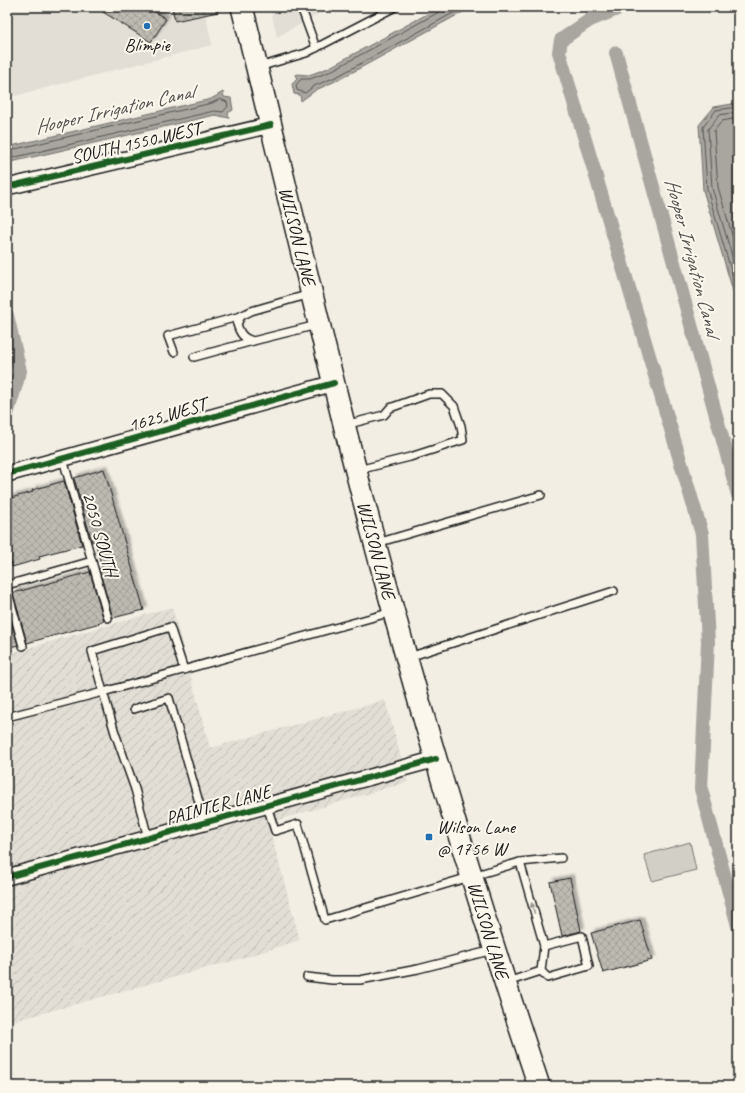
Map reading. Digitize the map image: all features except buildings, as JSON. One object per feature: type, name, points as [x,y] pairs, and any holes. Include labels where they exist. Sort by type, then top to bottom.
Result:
[{"type":"main road","name":"WILSON LANE","points":[[242,7],[344,425],[375,544],[436,759],[494,950],[539,1086]]},
{"type":"street","name":"SOUTH 1550 WEST","points":[[7,187],[271,125]]},
{"type":"street","name":"1625 WEST","points":[[7,474],[334,383]]},
{"type":"street","name":"PAINTER LANE","points":[[7,877],[436,759]]},
{"type":"lane","points":[[301,7],[316,48]]},
{"type":"lane","points":[[257,68],[306,53],[395,7]]},
{"type":"lane","points":[[174,352],[168,336],[241,316],[251,311],[312,294]]},
{"type":"lane","points":[[241,316],[237,324],[240,332],[244,338],[253,341]]},
{"type":"lane","points":[[194,357],[319,324]]},
{"type":"lane","points":[[344,425],[384,416],[390,408],[429,394],[442,394],[454,406],[461,426],[463,440],[410,457],[356,471]]},
{"type":"lane","name":"2050 SOUTH","points":[[63,459],[108,618]]},
{"type":"lane","points":[[375,544],[541,495]]},
{"type":"lane","points":[[7,585],[92,561]]},
{"type":"lane","points":[[7,589],[23,646]]},
{"type":"lane","points":[[407,657],[614,591]]},
{"type":"lane","points":[[7,717],[394,612]]},
{"type":"lane","points":[[148,838],[136,789],[115,734],[92,651],[170,627],[184,670]]},
{"type":"lane","points":[[134,709],[170,698],[205,823]]},
{"type":"lane","points":[[267,806],[275,831],[298,824],[325,920],[520,862],[561,858]]},
{"type":"lane","points":[[520,862],[544,946],[541,971]]},
{"type":"lane","points":[[541,971],[548,978],[589,966],[582,936],[544,946]]},
{"type":"lane","points":[[307,977],[332,980],[360,980],[418,969],[494,950]]},
{"type":"lane","points":[[505,983],[541,971]]},
{"type":"shaded area","points":[[7,7],[204,7],[212,45],[7,98]]},
{"type":"shaded area","points":[[270,7],[331,7],[277,37]]},
{"type":"shaded area","points":[[172,607],[210,748],[385,700],[408,782],[268,823],[300,940],[247,957],[7,1023],[7,654]]},
{"type":"shaded area","points":[[690,842],[696,870],[652,881],[644,855]]},
{"type":"water","points":[[440,7],[472,7],[340,79],[316,90],[301,101],[300,95],[294,94],[292,84],[297,79],[296,74],[309,75],[328,68]]},
{"type":"water","points":[[223,92],[224,97],[231,98],[233,110],[228,113],[229,118],[215,115],[7,163],[7,147],[211,99]]},
{"type":"water","points":[[738,103],[738,308],[703,190],[699,125],[714,107]]},
{"type":"waterway","points":[[622,7],[590,20],[561,40],[559,52],[702,534],[708,642],[701,789],[738,926]]},
{"type":"waterway","name":"Hooper Irrigation Canal","points":[[616,53],[738,495]]},
{"type":"waterway","name":"Hooper Irrigation Canal","points":[[7,315],[20,371],[7,414]]},
{"type":"cycle path","points":[[7,187],[271,125]]},
{"type":"cycle path","points":[[7,474],[334,383]]},
{"type":"cycle path","points":[[7,877],[436,759]]},
{"type":"place","name":"Blimpie","points":[[147,26]]},
{"type":"place","name":"Wilson Lane @ 1756 W","points":[[429,837]]}]
